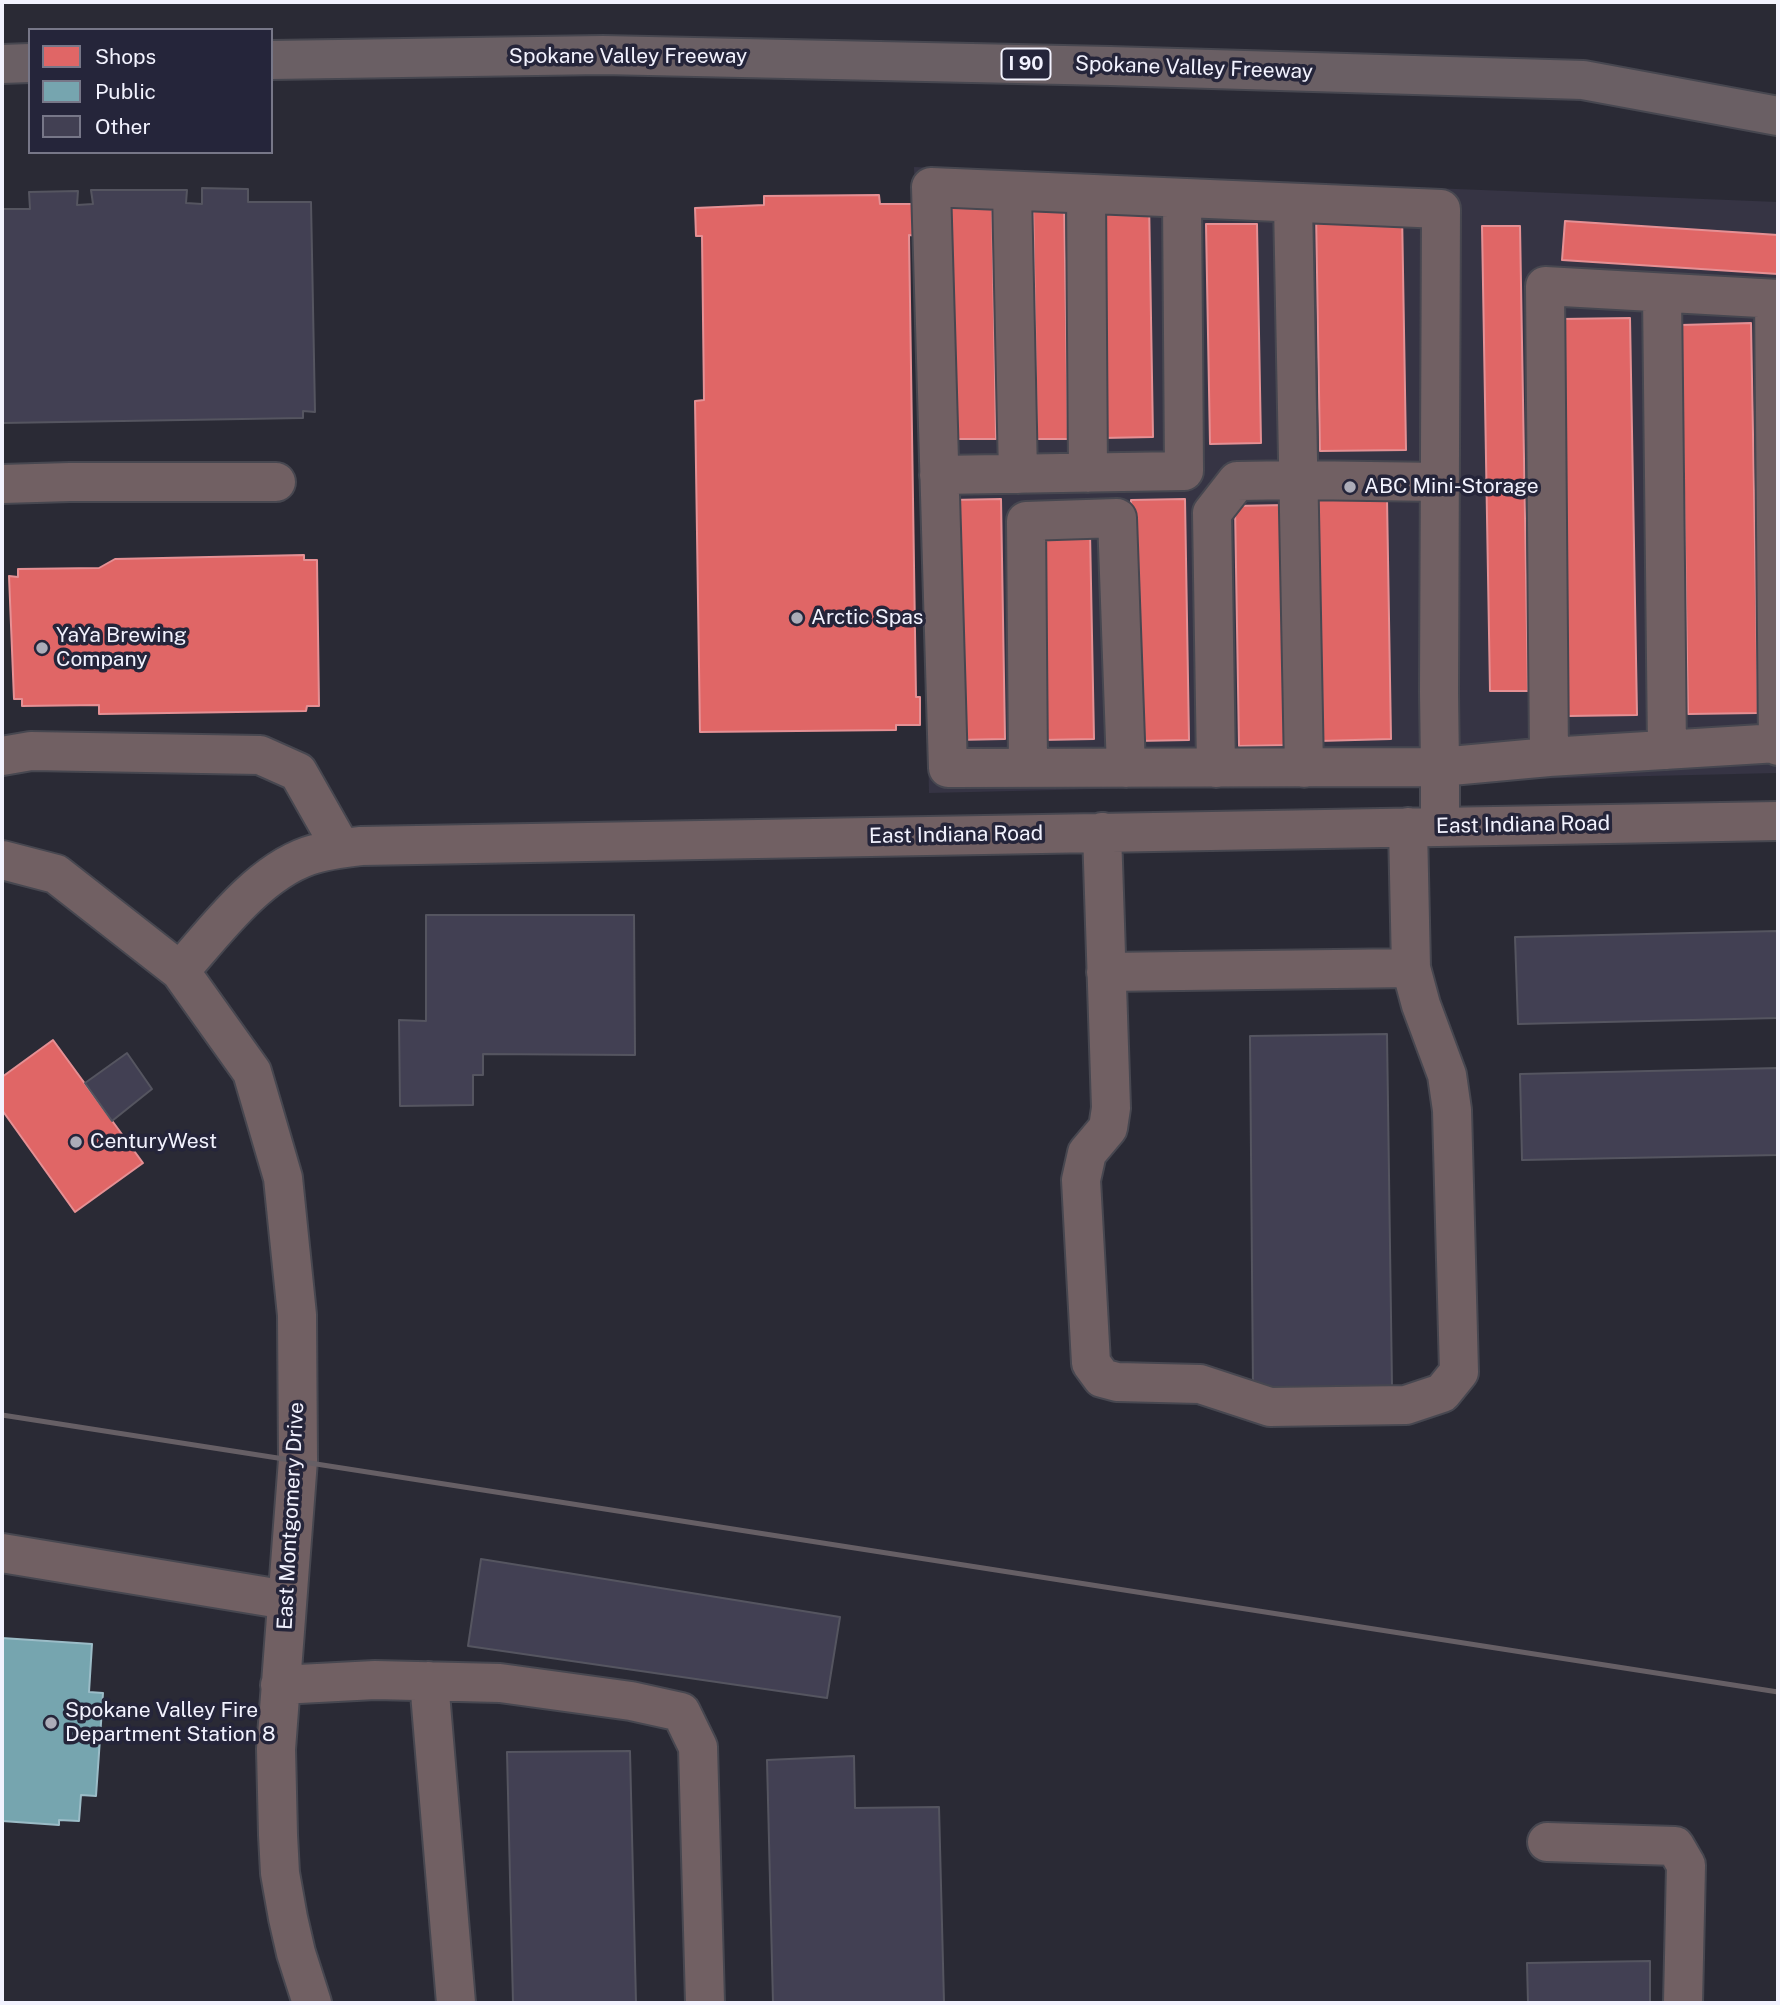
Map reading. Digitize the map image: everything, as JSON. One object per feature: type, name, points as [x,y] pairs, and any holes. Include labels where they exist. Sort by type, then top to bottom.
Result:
[{"type":"highway","name":"Spokane Valley Freeway","points":[[273,60],[603,55],[1583,80],[1778,116]]},
{"type":"highway","points":[[2,64],[28,63]]},
{"type":"street","points":[[1102,832],[1111,1108],[1108,1128],[1087,1153],[1081,1180],[1091,1363],[1101,1378],[1117,1382],[1200,1384],[1270,1407],[1406,1405],[1442,1393],[1459,1371],[1452,1124],[1447,1075],[1421,1005],[1411,968],[1424,827],[1440,767],[1441,209],[930,187],[948,768],[1440,767],[1549,757],[1778,744],[1776,299],[1545,286],[1549,757]]},
{"type":"street","points":[[1012,191],[1018,474]]},
{"type":"street","points":[[1086,194],[1088,473]]},
{"type":"street","points":[[939,475],[1184,471],[1182,198]]},
{"type":"street","points":[[1293,203],[1304,768]]},
{"type":"street","points":[[1662,293],[1667,750]]},
{"type":"street","points":[[1216,768],[1212,513],[1237,481],[1440,482]]},
{"type":"street","points":[[2,484],[276,482]]},
{"type":"street","points":[[1028,768],[1026,521],[1116,518],[1126,768]]},
{"type":"street","points":[[2,756],[32,751],[260,755],[298,772],[341,849]]},
{"type":"street","name":"East Indiana Road","points":[[180,971],[223,921],[280,870],[307,857],[381,844],[1778,821]]},
{"type":"street","name":"East Montgomery Drive","points":[[2,860],[56,874],[180,971],[252,1072],[284,1178],[297,1315],[298,1460],[276,1749],[279,1873],[296,1953],[312,2002]]},
{"type":"street","points":[[1106,972],[1411,968]]},
{"type":"street","points":[[2,1553],[287,1600]]},
{"type":"street","points":[[281,1685],[375,1680],[500,1683],[631,1701],[681,1712],[698,1747],[705,2003]]},
{"type":"street","points":[[429,1681],[456,2003]]},
{"type":"street","points":[[1547,1842],[1675,1846],[1686,1865],[1683,2003]]},
{"type":"shaded area","name":"ABC Mini-Storage","points":[[914,167],[1778,202],[1778,773],[929,793]]},
{"type":"building: Shops","points":[[879,195],[880,204],[916,204],[917,236],[909,235],[916,697],[920,697],[920,725],[896,725],[896,730],[700,732],[695,401],[704,400],[702,236],[696,236],[695,208],[764,205],[764,196]]},
{"type":"building: Shops","points":[[1149,199],[1153,437],[1103,438],[1099,200]]},
{"type":"building: Shops","points":[[992,201],[996,439],[949,439],[945,202]]},
{"type":"building: Shops","points":[[1033,202],[1064,202],[1068,439],[1037,439]]},
{"type":"building: Shops","points":[[1402,211],[1406,450],[1320,451],[1316,212]]},
{"type":"building: Shops","points":[[1565,221],[1778,235],[1778,274],[1562,260]]},
{"type":"building: Shops","points":[[1206,224],[1257,224],[1261,443],[1210,444]]},
{"type":"building: Shops","points":[[1482,226],[1520,226],[1528,691],[1490,691]]},
{"type":"building: Shops","points":[[1630,318],[1637,715],[1568,716],[1561,319]]},
{"type":"building: Shops","points":[[1751,323],[1758,713],[1688,714],[1681,325]]},
{"type":"building: Shops","points":[[1387,498],[1391,739],[1319,741],[1315,499]]},
{"type":"building: Shops","points":[[1001,499],[1005,739],[955,740],[951,500]]},
{"type":"building: Shops","points":[[1185,499],[1189,740],[1136,741],[1131,500]]},
{"type":"building: Shops","points":[[1285,505],[1289,745],[1239,746],[1235,506]]},
{"type":"building: Shops","points":[[1090,532],[1094,739],[1041,740],[1038,533]]},
{"type":"building: Shops","points":[[304,555],[304,560],[317,560],[319,706],[307,706],[306,711],[99,714],[99,705],[22,706],[22,699],[14,699],[9,576],[18,577],[18,569],[99,568],[115,559]]},
{"type":"building: Shops","name":"CenturyWest","points":[[53,1040],[143,1163],[75,1212],[2,1110],[2,1077]]},
{"type":"building: Public","name":"Spokane Valley Fire Department Station 8","points":[[2,1638],[92,1644],[89,1692],[103,1693],[96,1796],[81,1795],[79,1821],[59,1820],[59,1825],[2,1821]]},
{"type":"building: Other","points":[[202,188],[248,189],[248,202],[311,202],[315,412],[303,411],[303,418],[2,423],[2,209],[30,209],[29,192],[78,191],[77,205],[93,204],[91,190],[187,190],[186,203],[202,204]]},
{"type":"building: Other","points":[[426,915],[634,915],[635,1055],[483,1054],[483,1075],[473,1075],[473,1105],[400,1106],[399,1020],[426,1021]]},
{"type":"building: Other","points":[[1778,931],[1778,1018],[1518,1024],[1515,937]]},
{"type":"building: Other","points":[[1387,1034],[1392,1387],[1253,1389],[1250,1036]]},
{"type":"building: Other","points":[[127,1053],[152,1089],[112,1121],[85,1083]]},
{"type":"building: Other","points":[[1778,1068],[1778,1155],[1522,1160],[1520,1074]]},
{"type":"building: Other","points":[[481,1559],[840,1617],[827,1698],[468,1646]]},
{"type":"building: Other","points":[[630,1751],[636,2003],[513,2003],[507,1752]]},
{"type":"building: Other","points":[[854,1756],[855,1808],[939,1807],[944,2003],[773,2003],[767,1760]]},
{"type":"building: Other","points":[[1650,1961],[1650,2003],[1528,2003],[1527,1963]]},
{"type":"railway","points":[[2,1415],[1778,1692]]},
{"type":"place","name":"ABC Mini-Storage","points":[[1350,487]]},
{"type":"place","name":"Arctic Spas","points":[[797,618]]},
{"type":"place","name":"YaYa Brewing Company","points":[[42,648]]},
{"type":"place","name":"CenturyWest","points":[[76,1142]]},
{"type":"place","name":"Spokane Valley Fire Department Station 8","points":[[51,1723]]}]
